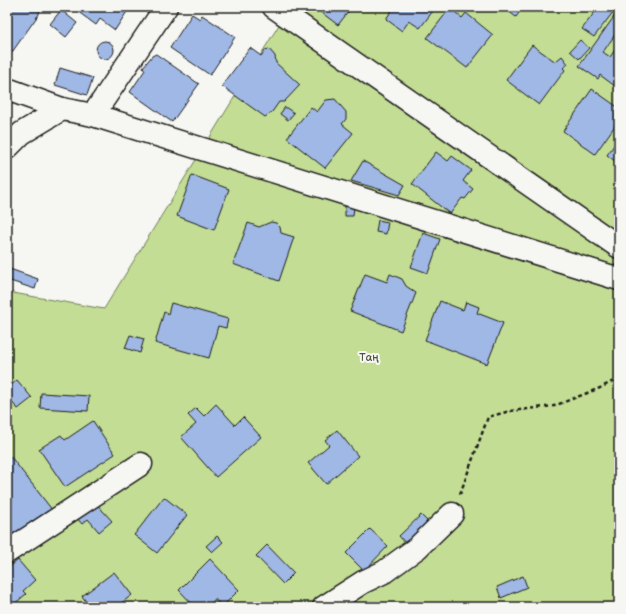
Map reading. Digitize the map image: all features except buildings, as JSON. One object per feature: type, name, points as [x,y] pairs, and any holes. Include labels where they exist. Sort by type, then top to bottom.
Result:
[{"type":"street","points":[[94,115],[166,7]]},
{"type":"street","points":[[274,7],[619,247]]},
{"type":"street","points":[[7,89],[62,109],[94,115],[619,279]]},
{"type":"street","points":[[7,148],[22,133],[62,109]]},
{"type":"street","points":[[7,552],[141,464]]},
{"type":"street","points":[[324,607],[363,582],[384,572],[417,548],[452,514]]},
{"type":"path","points":[[452,514],[488,417],[510,411],[554,406],[600,388],[619,378]]},
{"type":"green space","name":"Таң","points":[[290,7],[619,7],[619,607],[7,607],[7,292],[104,309]]}]
